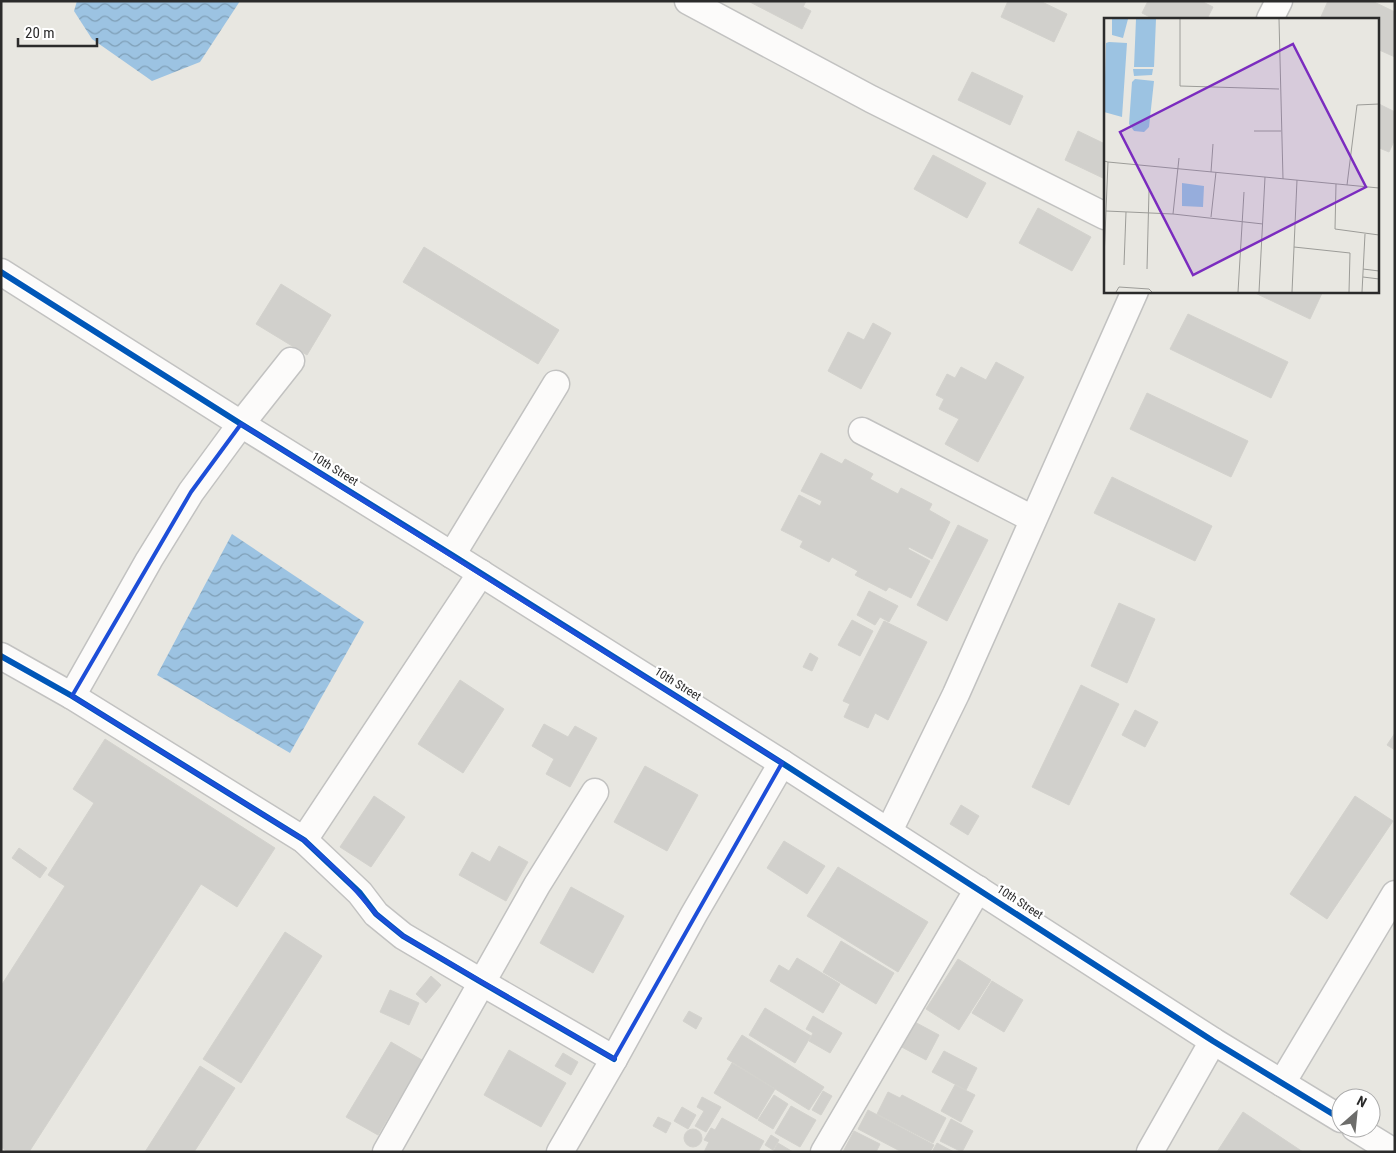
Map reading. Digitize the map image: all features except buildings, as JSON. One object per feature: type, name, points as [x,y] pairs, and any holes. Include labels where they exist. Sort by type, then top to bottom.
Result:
[{"type":"street","points":[[688,1],[871,99],[1104,216]]},
{"type":"street","points":[[1270,18],[1279,1]]},
{"type":"street","name":"10th Street","points":[[1,272],[241,424],[482,573],[782,763],[1213,1041],[1331,1113]]},
{"type":"street","points":[[889,832],[956,694],[1135,292]]},
{"type":"street","points":[[72,696],[149,560],[186,500],[241,424],[291,361]]},
{"type":"street","points":[[452,555],[556,384]]},
{"type":"street","points":[[862,431],[1033,520]]},
{"type":"street","points":[[304,840],[482,573]]},
{"type":"street","points":[[1,656],[72,696],[304,840],[360,893],[376,914],[403,936],[614,1058]]},
{"type":"street","points":[[560,1152],[694,914],[782,763]]},
{"type":"street","points":[[386,1152],[537,885],[595,792]]},
{"type":"street","points":[[824,1152],[978,889]]},
{"type":"street","points":[[1282,1083],[1395,894]]},
{"type":"street","points":[[1150,1152],[1213,1041]]},
{"type":"street","points":[[1371,1138],[1394,1152]]},
{"type":"highlighted area","points":[[241,424],[782,763],[614,1059],[403,936],[376,914],[343,876],[304,840],[72,696],[191,492]]},
{"type":"water","points":[[77,1],[240,1],[200,62],[152,81],[92,39],[74,11]]},
{"type":"water","points":[[232,534],[364,622],[290,753],[157,675]]},
{"type":"cycle path","points":[[1,272],[782,763],[1213,1041],[1331,1113]]},
{"type":"cycle path","points":[[1,656],[72,696],[304,840],[360,893],[376,914],[403,936],[614,1059]]}]
